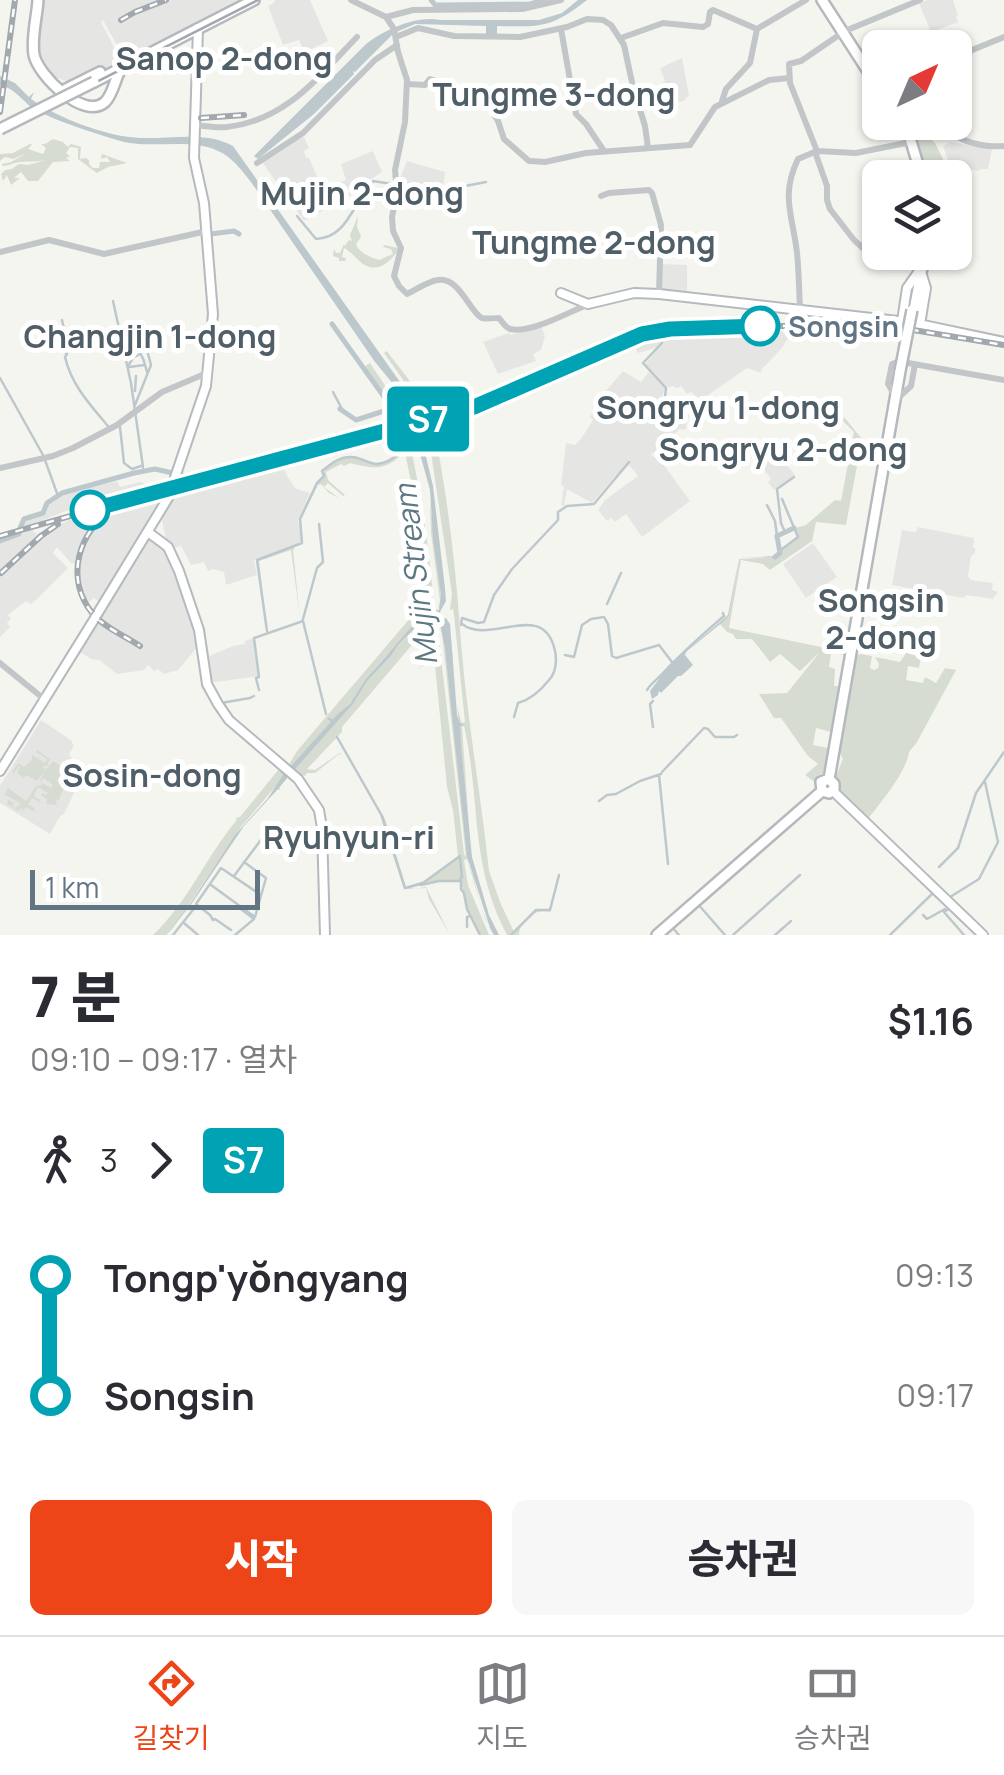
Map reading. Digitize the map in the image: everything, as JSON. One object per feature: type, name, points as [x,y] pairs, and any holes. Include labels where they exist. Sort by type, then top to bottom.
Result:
[{"type":"main road","points":[[38,0],[34,57],[52,90],[48,105]]},
{"type":"main road","points":[[0,128],[254,0]]},
{"type":"main road","points":[[823,0],[862,60]]},
{"type":"main road","points":[[0,771],[166,502],[206,386],[214,314],[207,231],[194,150],[198,28]]},
{"type":"main road","points":[[34,57],[44,74],[69,97],[90,107],[109,97],[120,68]]},
{"type":"main road","points":[[69,97],[66,89],[98,73],[120,68]]},
{"type":"main road","points":[[44,74],[62,84],[80,82]]},
{"type":"main road","points":[[94,82],[106,85],[109,97]]},
{"type":"main road","points":[[912,142],[918,160]]},
{"type":"main road","points":[[921,270],[829,779],[821,782],[983,935]]},
{"type":"main road","points":[[911,323],[926,294],[920,275]]},
{"type":"main road","points":[[911,323],[907,288],[920,275]]},
{"type":"main road","points":[[561,293],[588,304],[634,293],[800,309],[911,323],[1004,342]]},
{"type":"main road","points":[[148,532],[168,547],[174,558],[199,630],[208,684],[218,704],[229,720],[290,772],[314,800],[320,814],[325,935]]},
{"type":"main road","points":[[657,935],[827,791]]},
{"type":"street","points":[[351,0],[386,17],[396,36],[408,84],[392,217],[401,248],[394,276],[403,292],[409,294],[438,280],[446,281],[480,317],[499,318],[512,329],[534,326],[588,304]]},
{"type":"street","points":[[386,17],[413,10],[510,10],[562,0]]},
{"type":"street","points":[[722,102],[726,89],[750,64],[757,29],[806,0]]},
{"type":"street","points":[[862,248],[834,215],[827,200],[827,186],[789,78],[789,64],[844,32],[914,1]]},
{"type":"street","points":[[621,38],[667,23],[703,27],[708,24],[712,10],[757,29]]},
{"type":"street","points":[[257,163],[303,132],[396,36],[418,28],[454,36],[529,36],[587,19],[608,23],[621,38],[648,148]]},
{"type":"street","points":[[561,29],[576,114],[604,152]]},
{"type":"street","points":[[195,131],[226,128],[281,110],[357,37]]},
{"type":"street","points":[[972,51],[1004,37]]},
{"type":"street","points":[[408,84],[425,85],[430,78],[482,96],[504,138],[529,161],[546,162],[690,144],[712,110],[722,102],[764,82],[789,78]]},
{"type":"street","points":[[962,140],[1004,146]]},
{"type":"street","points":[[800,309],[797,248],[788,210],[796,162],[816,151],[856,154],[912,142]]},
{"type":"street","points":[[602,196],[610,192],[652,193],[661,224],[659,294]]},
{"type":"street","points":[[0,252],[49,240],[104,254],[207,231]]},
{"type":"street","points":[[915,270],[920,275]]},
{"type":"street","points":[[900,386],[905,366],[1004,380]]},
{"type":"street","points":[[0,468],[71,449],[117,425],[166,389],[208,373]]},
{"type":"street","points":[[0,663],[44,699]]},
{"type":"shaded area","points":[[44,0],[243,0],[125,60],[103,20],[122,62],[69,82],[49,75],[38,56]]},
{"type":"shaded area","points":[[274,0],[310,0],[328,41],[305,52],[299,40],[283,45],[268,6]]},
{"type":"shaded area","points":[[578,0],[587,0],[555,21],[536,26],[497,26],[497,34],[486,34],[486,26],[415,24],[394,33],[314,114],[258,159],[254,156],[366,44],[392,28],[431,19],[539,20],[562,13]]},
{"type":"shaded area","points":[[953,0],[958,22],[930,30],[919,3]]},
{"type":"shaded area","points":[[682,58],[689,95],[684,101],[669,103],[660,84],[665,81],[660,68]]},
{"type":"shaded area","points":[[0,76],[15,83],[29,97],[34,92],[31,99],[42,106],[98,130],[141,138],[200,137],[233,146],[417,406],[433,486],[445,588],[446,601],[440,612],[450,624],[457,715],[464,725],[460,726],[461,744],[472,857],[499,935],[494,935],[490,928],[467,856],[445,649],[435,612],[398,645],[353,704],[280,790],[244,826],[166,935],[235,835],[283,775],[350,704],[366,679],[415,623],[430,612],[439,610],[441,595],[430,490],[417,443],[413,443],[417,442],[411,415],[403,413],[409,408],[405,398],[375,362],[235,163],[212,148],[130,143],[66,123],[37,111],[0,85]]},
{"type":"shaded area","points":[[304,137],[309,148],[304,151],[306,158],[323,190],[346,180],[341,164],[373,151],[382,172],[348,187],[351,195],[304,221],[262,162]]},
{"type":"shaded area","points":[[53,139],[68,147],[71,144],[81,147],[80,159],[89,160],[93,168],[99,168],[100,162],[110,162],[107,157],[101,159],[102,154],[127,163],[97,173],[78,159],[78,148],[70,147],[66,153],[70,156],[66,158],[70,161],[53,162],[38,181],[28,181],[21,172],[11,185],[7,175],[3,181],[1,174],[5,170],[46,160],[2,166],[27,153],[0,161],[0,154],[32,144],[28,149],[43,154],[46,148],[41,144]]},
{"type":"shaded area","points":[[917,140],[932,140],[944,160],[924,160]]},
{"type":"shaded area","points":[[951,142],[992,149],[988,169],[972,169],[972,160],[948,160],[943,146]]},
{"type":"shaded area","points":[[407,161],[445,172],[443,189],[428,192],[399,181]]},
{"type":"shaded area","points":[[358,216],[361,237],[356,244],[362,252],[379,260],[393,254],[384,245],[398,248],[384,265],[369,267],[344,248],[345,261],[333,256],[334,249],[340,253],[344,244],[352,241],[350,235]]},
{"type":"shaded area","points":[[661,264],[687,265],[687,294],[660,291]]},
{"type":"shaded area","points":[[541,326],[545,336],[541,350],[533,354],[536,361],[498,374],[483,342]]},
{"type":"shaded area","points":[[782,331],[788,338],[761,373],[747,368],[701,400],[691,392],[687,394],[681,386],[665,388],[651,414],[665,397],[689,415],[685,430],[680,429],[651,455],[661,461],[690,501],[642,537],[626,514],[615,522],[611,518],[607,521],[598,510],[605,500],[638,476],[629,465],[592,503],[567,489],[564,506],[561,505],[566,443],[575,445],[581,439],[605,392],[623,371],[641,382],[650,370],[645,364],[663,343],[638,353],[630,340],[651,333],[653,338]]},
{"type":"shaded area","points":[[387,351],[418,394],[428,421],[461,414],[433,424],[451,533],[489,871],[514,932],[525,920],[519,935],[507,935],[487,882],[464,726],[469,825],[456,696],[462,723],[465,722],[454,615],[450,610],[452,594],[426,419],[384,353]]},
{"type":"shaded area","points":[[370,363],[402,411],[408,408],[405,400],[409,409],[403,414],[421,503],[433,594],[424,614],[438,609],[440,601],[430,501],[441,595],[441,604],[437,611],[442,627],[445,649],[469,864],[482,909],[467,859],[464,860],[468,885],[489,935],[481,935],[467,909],[461,881],[437,881],[404,889],[377,806],[385,819],[406,887],[424,881],[458,856],[432,657],[418,670],[434,652],[431,627],[307,769],[315,770],[340,753],[351,763],[338,755],[315,773],[302,775],[304,784],[292,772],[353,704],[398,645],[425,621],[420,620],[392,649],[372,672],[348,706],[290,770],[287,768],[297,751],[416,610],[424,594],[424,568],[419,568],[423,562],[419,522],[404,447],[400,447],[404,446],[401,429],[271,462],[282,450],[397,417],[364,367]],"holes":[[[435,613],[442,633],[466,857],[440,649],[435,620],[429,618]]]},
{"type":"shaded area","points":[[844,417],[862,439],[846,525],[816,522],[812,541],[770,570],[763,564],[741,560],[729,628],[845,652],[831,653],[829,667],[835,669],[834,686],[839,686],[831,732],[816,728],[813,745],[828,748],[823,773],[815,782],[805,775],[818,764],[781,718],[774,718],[759,694],[787,693],[820,652],[800,671],[780,654],[770,662],[752,639],[736,639],[720,624],[729,614],[739,559],[778,557],[798,538],[795,528],[806,525],[835,500],[841,501],[854,432],[843,421]]},
{"type":"shaded area","points":[[771,445],[795,475],[774,490],[755,457]]},
{"type":"shaded area","points":[[400,447],[401,455],[383,466],[350,463],[326,472],[328,480],[345,495],[328,483],[324,487],[339,498],[318,485],[302,518],[326,467],[350,458],[378,464],[398,455]]},
{"type":"shaded area","points":[[282,461],[295,488],[310,493],[298,521],[302,543],[254,560],[257,575],[226,585],[224,572],[208,571],[204,562],[191,565],[181,546],[171,549],[161,515],[174,489]]},
{"type":"shaded area","points":[[117,481],[120,487],[140,482],[148,485],[148,489],[121,493],[26,527],[22,524],[43,514],[48,503],[63,494]]},
{"type":"shaded area","points":[[167,494],[99,602],[84,598],[79,566],[57,547],[53,553],[68,568],[35,601],[26,601],[8,615],[10,627],[0,637],[0,543],[32,530],[45,537],[71,519]]},
{"type":"shaded area","points":[[301,520],[303,543],[293,550],[300,618],[291,550],[259,561],[267,631],[257,560],[302,543]]},
{"type":"shaded area","points":[[918,527],[974,538],[976,549],[968,576],[971,580],[993,583],[992,590],[998,592],[993,599],[892,585],[902,530],[916,532]]},
{"type":"shaded area","points":[[151,536],[166,547],[199,645],[178,670],[164,674],[148,665],[144,670],[117,674],[80,652]]},
{"type":"shaded area","points":[[813,543],[837,577],[806,598],[783,564]]},
{"type":"shaded area","points":[[739,558],[729,615],[686,652],[693,665],[652,699],[650,691],[668,667],[728,615]]},
{"type":"shaded area","points":[[254,638],[259,676],[209,683],[209,656]]},
{"type":"shaded area","points":[[906,653],[921,657],[919,668],[908,666],[906,680],[923,683],[925,677],[936,683],[945,668],[956,670],[898,778],[867,820],[838,795],[835,778],[843,759],[839,751],[856,657],[872,656],[870,668],[874,670],[879,664],[875,657],[900,662]]},
{"type":"shaded area","points":[[41,720],[71,740],[74,746],[69,754],[82,776],[50,834],[0,803],[0,786]]},
{"type":"shaded area","points":[[261,748],[288,772],[241,827],[173,928],[166,935],[153,935],[177,908],[236,818],[279,769]]},
{"type":"shaded area","points":[[37,750],[50,759],[43,766],[45,770],[53,761],[74,774],[69,783],[60,777],[57,782],[64,787],[56,805],[46,804],[47,799],[41,795],[48,793],[38,787],[34,794],[41,803],[32,798],[28,804],[35,812],[26,807],[21,812],[23,807],[18,811],[7,804],[8,800],[15,808],[21,804],[4,797],[8,788],[26,801],[37,785],[53,785],[44,778],[39,783],[44,772],[37,781],[17,773],[19,766],[12,772],[18,763],[24,767],[32,755],[45,763],[47,759]]},
{"type":"shaded area","points":[[426,887],[450,935],[429,899],[426,888],[416,888]]},
{"type":"waterway","points":[[431,0],[435,5],[530,4],[544,0]]},
{"type":"waterway","name":"Mujin Stream","points":[[357,204],[368,198],[373,181],[392,184]]},
{"type":"waterway","name":"Mujin Stream","points":[[429,193],[486,182]]},
{"type":"waterway","name":"Mujin Stream","points":[[409,185],[427,192]]},
{"type":"waterway","name":"Mujin Stream","points":[[297,216],[316,239],[323,238],[340,228],[356,206]]},
{"type":"waterway","points":[[211,234],[239,234]]},
{"type":"waterway","points":[[113,301],[131,383],[143,467]]},
{"type":"waterway","points":[[62,320],[63,350],[72,376],[108,426]]},
{"type":"waterway","points":[[332,324],[387,401],[384,411],[356,420],[340,409]]},
{"type":"waterway","points":[[653,415],[665,397],[666,388],[643,363],[662,343]]},
{"type":"waterway","points":[[124,346],[137,349],[147,372]]},
{"type":"waterway","points":[[135,405],[151,365],[146,346]]},
{"type":"waterway","points":[[128,366],[140,354]]},
{"type":"waterway","points":[[129,367],[145,365]]},
{"type":"waterway","points":[[135,391],[136,376]]},
{"type":"waterway","points":[[0,378],[43,455]]},
{"type":"waterway","points":[[333,392],[342,409]]},
{"type":"waterway","points":[[120,427],[124,463],[132,469],[141,466]]},
{"type":"waterway","points":[[267,631],[257,560],[302,543],[300,519],[324,476],[322,471],[343,458],[374,464],[389,461],[404,446]]},
{"type":"waterway","points":[[20,528],[24,519],[43,513],[47,503],[62,493],[155,469],[190,477],[262,455]]},
{"type":"waterway","points":[[45,460],[58,496]]},
{"type":"waterway","points":[[461,625],[462,618],[484,622],[494,595],[512,569],[558,520],[558,512],[567,506],[594,504],[629,462]]},
{"type":"waterway","points":[[785,532],[777,489],[794,477]]},
{"type":"waterway","points":[[780,553],[798,537],[782,499]]},
{"type":"waterway","points":[[767,505],[777,536]]},
{"type":"waterway","points":[[303,619],[317,568],[323,562],[319,524]]},
{"type":"waterway","points":[[775,557],[780,553],[777,536],[794,528]]},
{"type":"waterway","points":[[0,541],[19,534]]},
{"type":"waterway","points":[[607,604],[621,573]]},
{"type":"waterway","points":[[647,690],[723,613]]},
{"type":"waterway","points":[[565,655],[574,657],[582,625],[604,617],[612,656],[659,645],[672,662]]},
{"type":"waterway","points":[[259,690],[254,638],[303,621],[326,714]]},
{"type":"waterway","points":[[462,624],[487,630],[528,625],[549,636],[556,655],[553,674],[535,694],[518,703],[514,717]]},
{"type":"waterway","points":[[221,703],[254,696]]},
{"type":"waterway","points":[[653,701],[653,727]]},
{"type":"waterway","points":[[329,719],[333,721]]},
{"type":"waterway","points":[[662,772],[704,728],[715,737],[737,735]]},
{"type":"waterway","points":[[337,737],[382,816],[405,888],[423,883],[460,856]]},
{"type":"waterway","points":[[939,867],[958,848],[976,793],[1004,752]]},
{"type":"waterway","points":[[599,801],[661,774]]},
{"type":"waterway","points":[[659,775],[668,864]]},
{"type":"waterway","points":[[950,897],[979,879],[998,842],[985,782]]},
{"type":"waterway","points":[[234,876],[263,837]]},
{"type":"waterway","points":[[459,881],[460,858]]},
{"type":"waterway","points":[[211,885],[255,917],[266,878],[244,862]]},
{"type":"waterway","points":[[231,930],[196,904],[221,868],[261,895]]},
{"type":"waterway","points":[[511,935],[536,910],[550,910],[559,875]]},
{"type":"waterway","points":[[733,935],[800,875]]},
{"type":"waterway","points":[[421,885],[461,881],[467,909],[480,935]]},
{"type":"waterway","points":[[890,935],[933,893]]},
{"type":"waterway","points":[[697,903],[725,935]]},
{"type":"waterway","points":[[173,935],[196,906]]},
{"type":"waterway","points":[[235,935],[254,919],[238,907]]},
{"type":"waterway","points":[[950,908],[944,912],[964,935]]},
{"type":"waterway","points":[[923,915],[927,919],[945,909]]},
{"type":"waterway","points":[[467,927],[470,916]]},
{"type":"waterway","points":[[775,935],[791,921]]},
{"type":"waterway","points":[[184,923],[198,935]]},
{"type":"waterway","points":[[672,927],[679,935]]},
{"type":"tram line","points":[[0,131],[258,0]]},
{"type":"railway","points":[[0,112],[15,0]]},
{"type":"railway","points":[[121,20],[166,0]]},
{"type":"railway","points":[[201,118],[244,115]]},
{"type":"railway","points":[[0,536],[474,407],[626,339],[661,330],[717,326],[889,326],[1004,345]]},
{"type":"railway","points":[[114,509],[91,529],[84,542],[77,571],[79,586],[84,601],[98,619],[140,646]]},
{"type":"railway","points":[[1,573],[58,524]]},
{"type":"train","name":"S7","points":[[90,510],[474,407],[652,331],[760,326]]},
{"type":"place","name":"Songsin","points":[[760,326]]},
{"type":"district","name":"Sanop 2-dong","points":[[224,58]]},
{"type":"district","name":"Tungme 3-dong","points":[[554,94]]},
{"type":"district","name":"Mujin 2-dong","points":[[362,193]]},
{"type":"district","name":"Tungme 2-dong","points":[[594,242]]},
{"type":"district","name":"Changjin 1-dong","points":[[150,336]]},
{"type":"district","name":"Songryu 1-dong","points":[[718,407]]},
{"type":"district","name":"Songryu 2-dong","points":[[783,449]]},
{"type":"district","name":"Songsin 2-dong","points":[[881,618]]},
{"type":"district","name":"Sosin-dong","points":[[152,775]]},
{"type":"district","name":"Ryuhyun-ri","points":[[349,837]]}]
